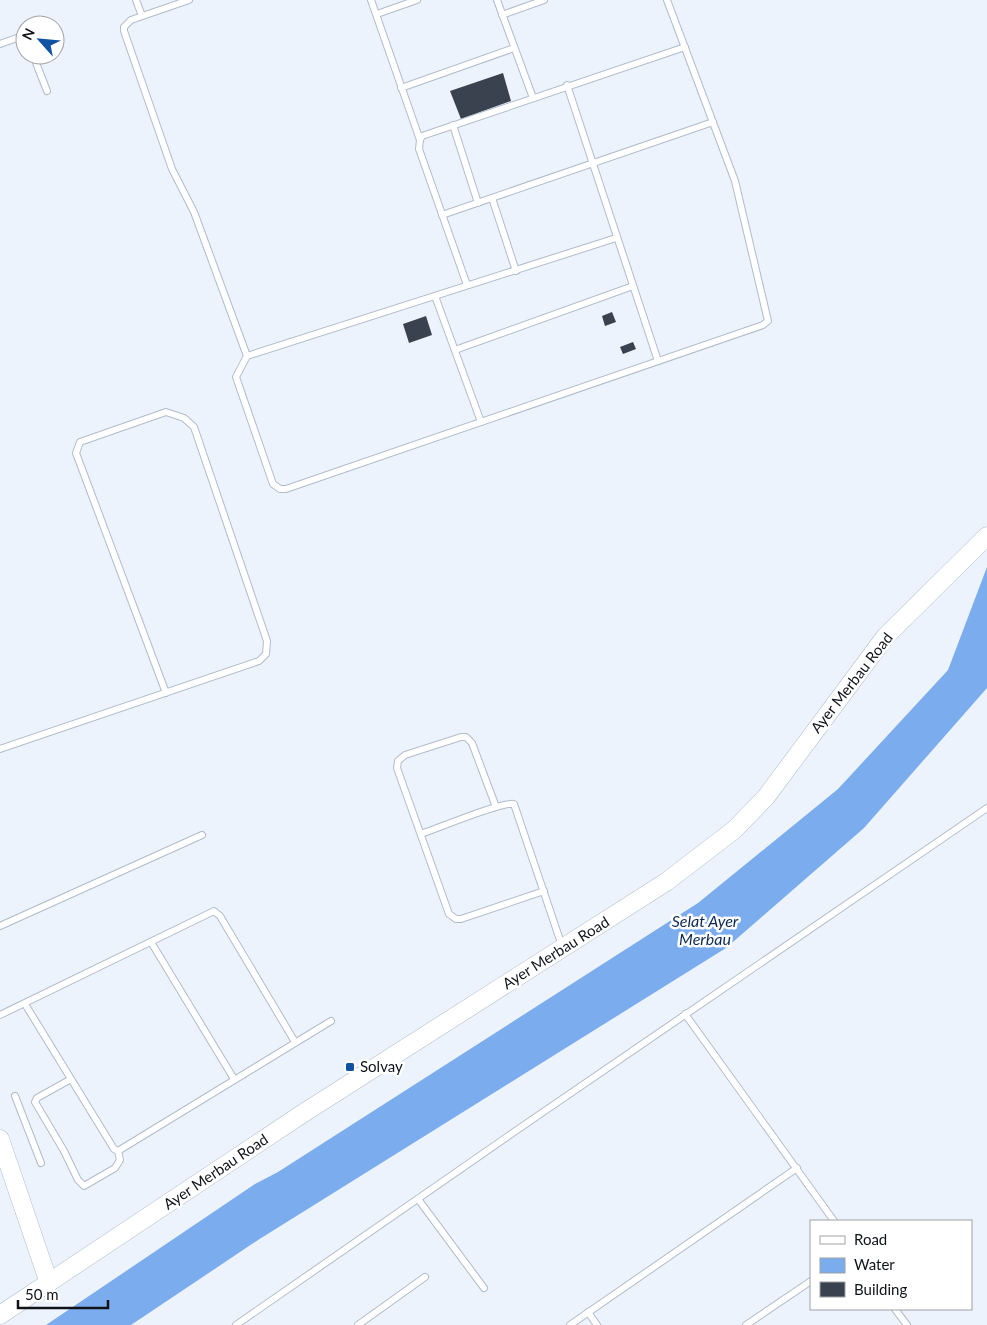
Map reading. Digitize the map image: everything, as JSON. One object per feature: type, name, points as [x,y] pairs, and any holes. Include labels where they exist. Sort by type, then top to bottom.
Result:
[{"type":"street","name":"Ayer Merbau Road","points":[[0,1315],[302,1114],[666,882],[749,816],[885,637],[987,536]]},
{"type":"street","points":[[0,1139],[49,1283]]},
{"type":"lane","points":[[136,0],[142,16]]},
{"type":"lane","points":[[189,0],[142,16],[124,27],[172,169],[194,212],[248,356]]},
{"type":"lane","points":[[372,0],[420,140],[419,149],[467,286]]},
{"type":"lane","points":[[377,14],[417,0]]},
{"type":"lane","points":[[497,0],[532,98]]},
{"type":"lane","points":[[502,15],[544,0]]},
{"type":"lane","points":[[616,238],[248,356],[236,377],[273,484],[280,489],[286,489],[763,325],[768,319],[735,181],[667,0]]},
{"type":"lane","points":[[0,44],[15,39]]},
{"type":"lane","points":[[420,140],[422,136],[453,125],[567,85],[685,47]]},
{"type":"lane","points":[[401,88],[514,48]]},
{"type":"lane","points":[[37,65],[46,91]]},
{"type":"lane","points":[[567,85],[658,361]]},
{"type":"lane","points":[[442,215],[713,122]]},
{"type":"lane","points":[[453,125],[478,203]]},
{"type":"lane","points":[[492,198],[516,271]]},
{"type":"lane","points":[[456,350],[633,286]]},
{"type":"lane","points":[[435,296],[481,422]]},
{"type":"lane","points":[[0,749],[166,693],[258,661],[266,654],[268,648],[194,427],[184,418],[166,412],[80,442],[76,453],[166,693]]},
{"type":"lane","points":[[496,807],[472,743],[466,737],[461,736],[405,755],[398,761],[396,768],[449,914],[452,917],[461,919],[544,891]]},
{"type":"lane","points":[[421,834],[509,803],[516,806],[563,948]]},
{"type":"lane","points":[[236,1325],[685,1014],[987,808]]},
{"type":"lane","points":[[0,926],[202,835]]},
{"type":"lane","points":[[0,1015],[210,912],[217,913],[295,1042]]},
{"type":"lane","points":[[150,942],[234,1079]]},
{"type":"lane","points":[[25,1004],[114,1149],[118,1151],[120,1160],[115,1168],[84,1186],[80,1183],[35,1102],[36,1098],[71,1079]]},
{"type":"lane","points":[[685,1014],[833,1220]]},
{"type":"lane","points":[[118,1151],[331,1021]]},
{"type":"lane","points":[[16,1096],[41,1163]]},
{"type":"lane","points":[[570,1325],[797,1168]]},
{"type":"lane","points":[[418,1199],[484,1288]]},
{"type":"lane","points":[[358,1325],[424,1277]]},
{"type":"lane","points":[[746,1325],[810,1282]]},
{"type":"lane","points":[[896,1310],[907,1325]]},
{"type":"lane","points":[[588,1312],[597,1325]]},
{"type":"water","name":"Selat Ayer Merbau","points":[[987,567],[987,688],[864,828],[726,948],[258,1240],[131,1325],[46,1325],[255,1184],[278,1172],[698,903],[838,789],[948,670]]},
{"type":"building","points":[[503,73],[511,101],[461,119],[450,91]]},
{"type":"building","points":[[612,312],[616,322],[605,326],[602,316]]},
{"type":"building","points":[[426,316],[432,335],[409,343],[403,324]]},
{"type":"building","points":[[633,342],[636,349],[623,354],[620,347]]},
{"type":"place","name":"Solvay","points":[[350,1067]]}]
